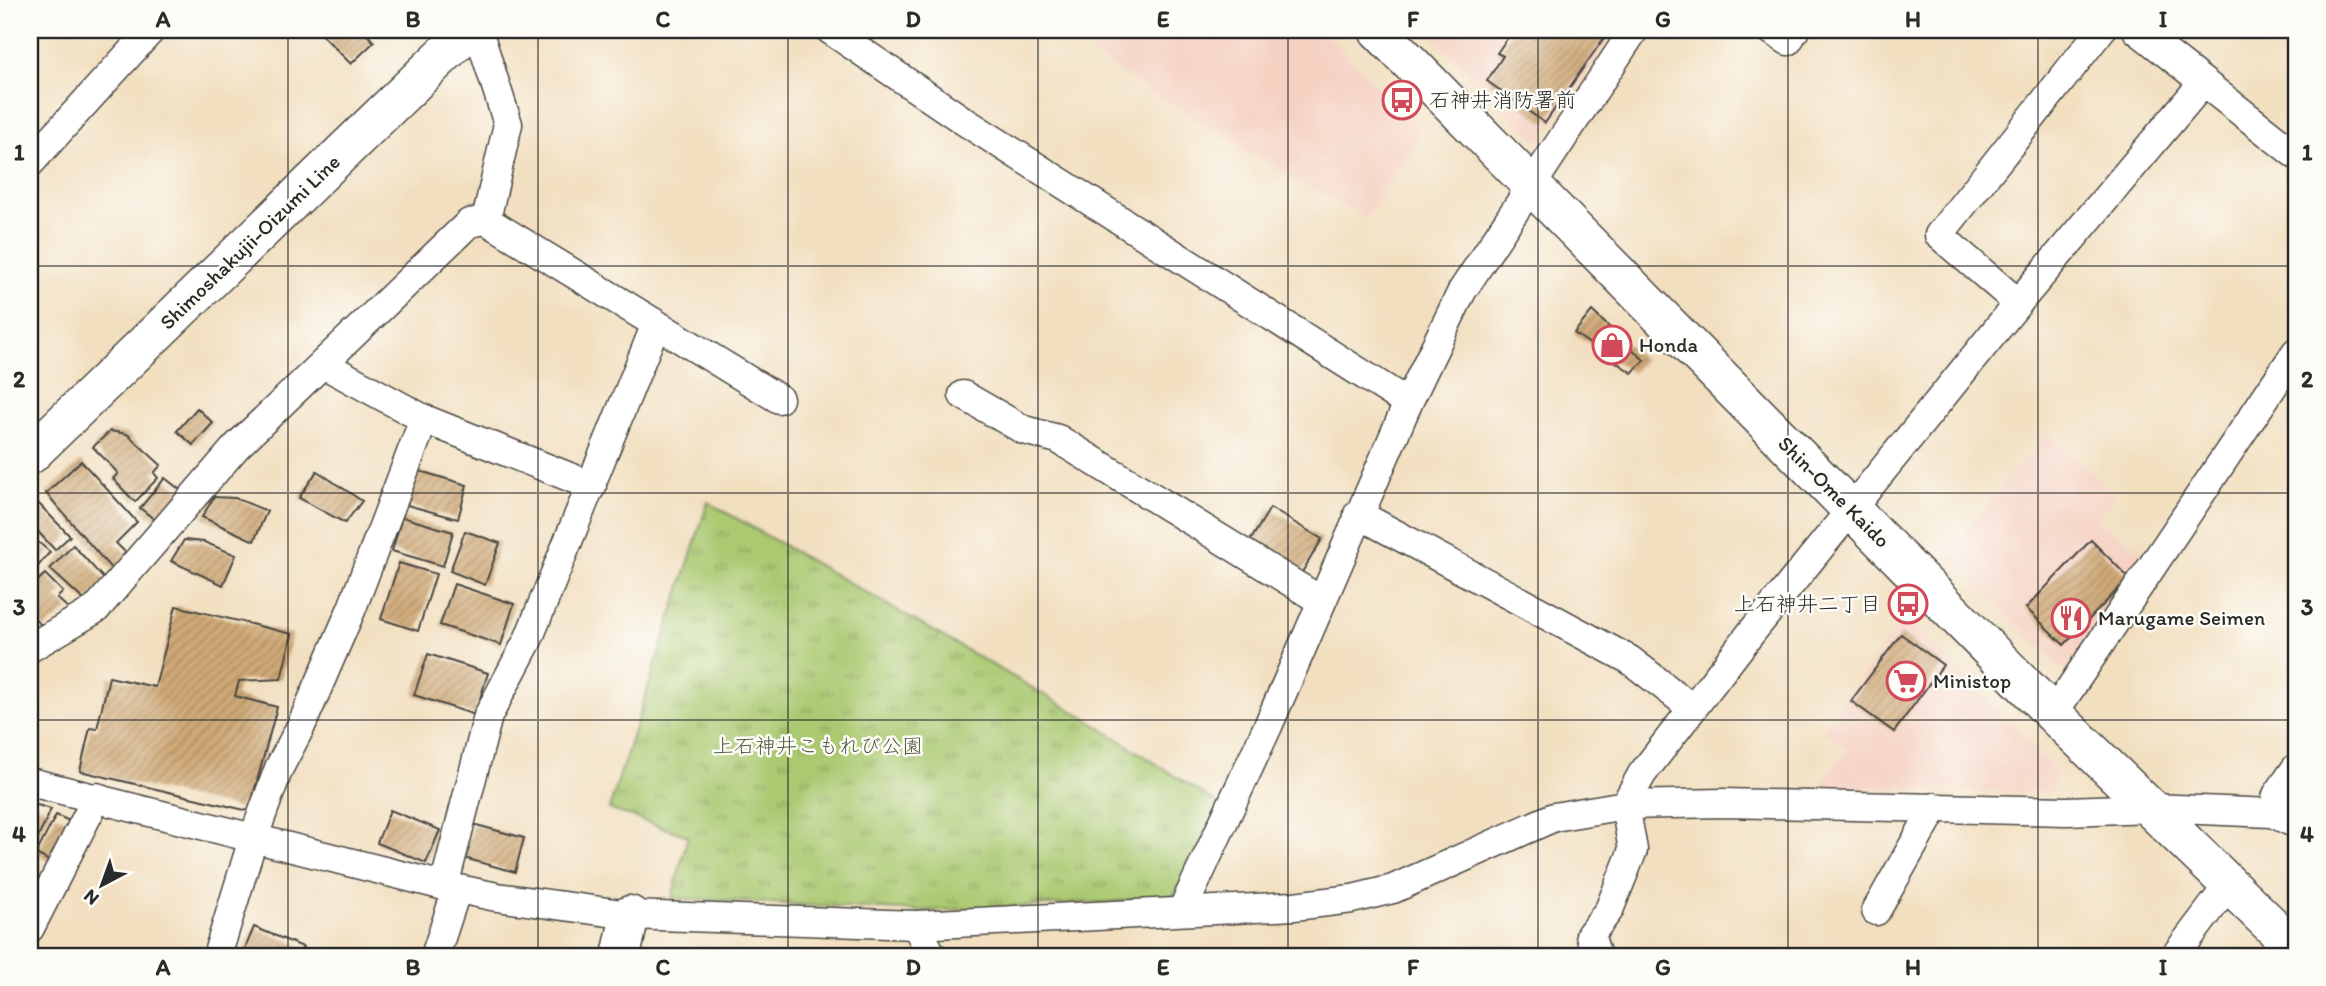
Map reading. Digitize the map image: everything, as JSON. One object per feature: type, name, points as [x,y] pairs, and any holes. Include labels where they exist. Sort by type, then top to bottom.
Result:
[{"type":"main road","name":"Shimoshakujii-Oizumi Line","points":[[30,455],[469,30]]},
{"type":"main road","name":"Shin-Ome Kaido","points":[[1377,30],[2053,714],[2296,949]]},
{"type":"main road","points":[[621,956],[629,915]]},
{"type":"street","points":[[30,163],[102,80],[151,30]]},
{"type":"street","points":[[478,30],[508,124],[486,220]]},
{"type":"street","points":[[830,30],[964,121],[1408,403]]},
{"type":"street","points":[[1182,911],[1268,726],[1320,600],[1408,403],[1462,291],[1634,30]]},
{"type":"street","points":[[1771,30],[1788,41],[1795,30]]},
{"type":"street","points":[[2018,303],[1939,235],[2101,30]]},
{"type":"street","points":[[2137,30],[2202,84],[2296,155]]},
{"type":"street","points":[[1597,956],[1590,935],[1609,910],[1633,850],[1625,805],[1642,774],[1692,708],[2018,303],[2202,84]]},
{"type":"street","points":[[30,648],[96,609],[236,447],[469,223],[486,220],[779,399]]},
{"type":"street","points":[[435,956],[488,716],[528,640],[656,324]]},
{"type":"street","points":[[2053,714],[2296,352]]},
{"type":"street","points":[[323,364],[424,419],[592,486]]},
{"type":"street","points":[[963,395],[1024,430],[1058,439],[1320,600]]},
{"type":"street","points":[[217,956],[253,839],[279,768],[301,726],[352,608],[424,419]]},
{"type":"street","points":[[1358,514],[1630,660],[1692,708]]},
{"type":"street","points":[[30,782],[450,888],[629,915],[916,925],[1294,906],[1352,899],[1393,890],[1554,817],[1625,805],[1723,803],[2066,811],[2153,808],[2284,819],[2277,795],[2296,768]]},
{"type":"street","points":[[30,928],[97,797]]},
{"type":"street","points":[[1876,911],[1935,807]]},
{"type":"street","points":[[2175,956],[2230,883]]},
{"type":"street","points":[[916,925],[932,956]]},
{"type":"shaded area","points":[[1103,30],[1322,30],[1422,131],[1366,219],[1263,161],[1088,52]]},
{"type":"shaded area","points":[[1426,30],[1616,30],[1538,143]]},
{"type":"shaded area","points":[[2046,433],[2115,493],[2098,521],[2151,557],[2068,675],[1946,555]]},
{"type":"shaded area","points":[[1905,616],[2058,772],[2052,793],[1820,786],[1847,749],[1823,730]]},
{"type":"green space","name":"上石神井こもれび公園","points":[[708,502],[1090,721],[1220,805],[1172,899],[923,911],[672,898],[688,836],[609,809]]},
{"type":"building","points":[[317,30],[363,30],[374,42],[351,64]]},
{"type":"building","points":[[1513,30],[1608,32],[1545,123],[1487,81],[1503,56],[1497,53]]},
{"type":"building","points":[[1592,311],[1644,360],[1632,373],[1574,333]]},
{"type":"building","points":[[197,408],[213,423],[193,445],[177,431]]},
{"type":"building","points":[[110,431],[127,434],[161,465],[154,473],[158,478],[135,502],[113,479],[118,473],[93,447]]},
{"type":"building","points":[[81,461],[137,522],[116,543],[127,554],[113,571],[46,493]]},
{"type":"building","points":[[416,470],[467,485],[458,519],[407,505]]},
{"type":"building","points":[[317,471],[362,501],[345,523],[299,498]]},
{"type":"building","points":[[165,478],[184,493],[159,523],[140,508]]},
{"type":"building","points":[[214,497],[235,498],[267,511],[254,541],[202,517]]},
{"type":"building","points":[[37,502],[70,536],[55,550],[30,523],[30,508]]},
{"type":"building","points":[[1270,508],[1322,539],[1301,574],[1249,543]]},
{"type":"building","points":[[402,517],[453,532],[443,566],[392,551]]},
{"type":"building","points":[[465,531],[500,543],[485,585],[450,571]]},
{"type":"building","points":[[30,535],[50,552],[33,572],[30,569]]},
{"type":"building","points":[[184,540],[204,542],[236,555],[223,585],[171,561]]},
{"type":"building","points":[[2091,540],[2129,578],[2064,645],[2026,608]]},
{"type":"building","points":[[73,545],[105,580],[86,602],[50,569]]},
{"type":"building","points":[[399,563],[436,574],[418,631],[381,619]]},
{"type":"building","points":[[45,574],[63,592],[57,598],[69,609],[44,628],[30,614],[30,588]]},
{"type":"building","points":[[454,584],[514,604],[501,645],[440,625]]},
{"type":"building","points":[[176,606],[292,634],[281,679],[239,681],[235,696],[277,707],[249,811],[80,771],[90,728],[97,729],[109,677],[155,687]]},
{"type":"building","points":[[1901,634],[1943,665],[1894,732],[1851,701]]},
{"type":"building","points":[[428,654],[488,673],[475,715],[414,695]]},
{"type":"building","points":[[30,803],[51,809],[30,855]]},
{"type":"building","points":[[390,810],[440,830],[426,863],[377,843]]},
{"type":"building","points":[[56,815],[74,823],[53,863],[36,854]]},
{"type":"building","points":[[473,824],[524,838],[515,872],[464,858]]},
{"type":"building","points":[[30,874],[44,881],[30,909]]},
{"type":"building","points":[[254,927],[303,947],[299,956],[242,956]]},
{"type":"building","points":[[317,949],[335,956],[314,956]]},
{"type":"place","name":"石神井消防署前","points":[[1402,100]]},
{"type":"place","name":"Honda","points":[[1612,345]]},
{"type":"place","name":"上石神井二丁目","points":[[1908,604]]},
{"type":"place","name":"Marugame Seimen","points":[[2071,618]]},
{"type":"place","name":"Ministop","points":[[1906,681]]}]
